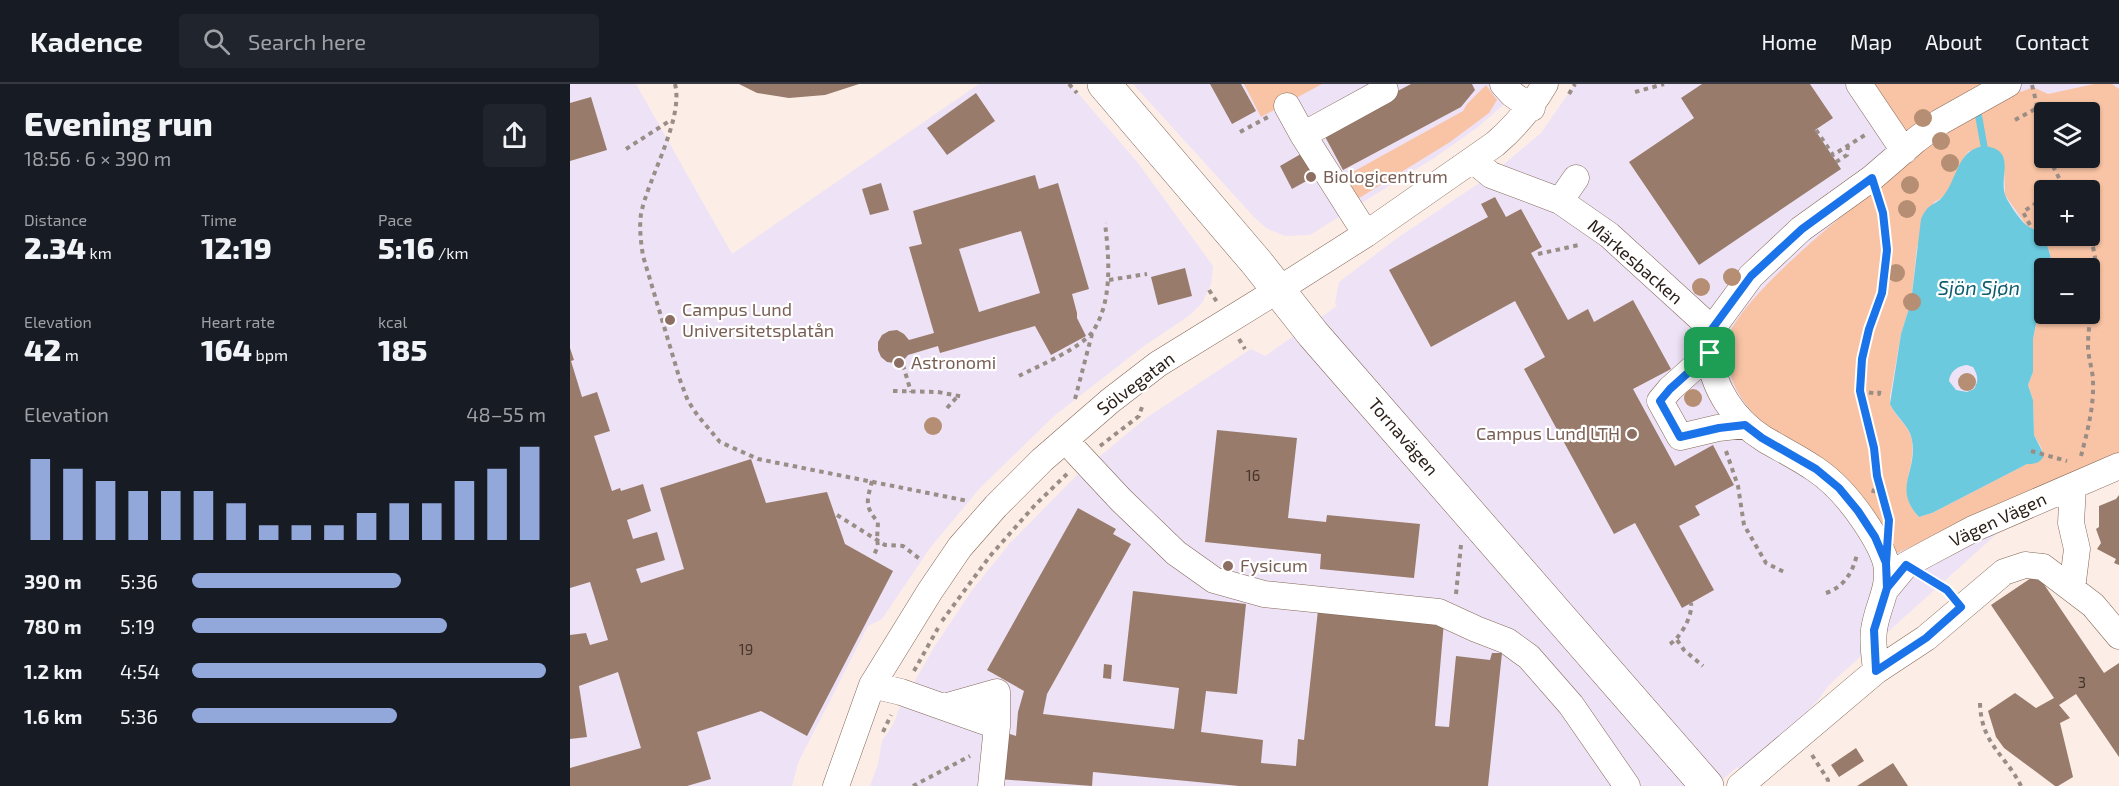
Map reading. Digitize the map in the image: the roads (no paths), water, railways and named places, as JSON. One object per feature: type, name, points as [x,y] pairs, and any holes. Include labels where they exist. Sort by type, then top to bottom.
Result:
[{"type":"main road","name":"Tornavägen","points":[[1104,84],[1257,263],[1341,366],[1707,786]]},
{"type":"street","points":[[1304,135],[1385,90],[1382,84]]},
{"type":"street","points":[[1503,84],[1512,94],[1532,108]]},
{"type":"street","name":"Sölvegatan","points":[[836,786],[872,685],[930,591],[960,547],[996,506],[1042,460],[1110,401],[1158,364],[1366,234],[1473,160],[1514,127],[1532,108],[1545,84]]},
{"type":"street","points":[[1859,84],[1904,151]]},
{"type":"street","points":[[1745,425],[1680,437],[1660,401],[1711,341],[1751,276],[1802,229],[1872,178],[1940,122],[2008,84]]},
{"type":"street","points":[[1287,106],[1366,234]]},
{"type":"street","name":"Märkesbacken","points":[[1473,160],[1491,175],[1560,201],[1609,235],[1711,341]]},
{"type":"street","points":[[1560,201],[1576,178]]},
{"type":"street","points":[[1711,341],[1718,385],[1729,406],[1745,425],[1762,438],[1816,469],[1839,488],[1873,533],[1893,572],[1874,630],[1876,671]]},
{"type":"street","points":[[1065,440],[1120,500],[1176,553],[1214,580],[1264,594],[1439,612],[1508,641],[1529,657],[1571,705],[1627,786]]},
{"type":"street","name":"Vägen Vägen","points":[[1893,572],[1973,529],[2119,466]]},
{"type":"street","points":[[2072,589],[2078,549],[2072,523],[2073,486]]},
{"type":"street","points":[[1740,786],[1876,671],[1926,638],[2004,572],[2025,565],[2043,567],[2093,605],[2119,636]]},
{"type":"street","points":[[872,685],[944,707],[997,692],[991,786]]},
{"type":"water","name":"Sjön Sjøn","points":[[1984,146],[2001,153],[2005,166],[2006,197],[2026,225],[2034,230],[2034,246],[2047,246],[2050,253],[2051,258],[2034,258],[2034,324],[2036,324],[2033,339],[2033,372],[2028,385],[2033,400],[2034,435],[2044,455],[2041,460],[2033,464],[2027,464],[1932,513],[1919,517],[1907,497],[1913,451],[1911,435],[1890,404],[1901,334],[1911,302],[1921,219],[1927,209],[1938,201],[1949,188],[1959,165],[1968,153]],"holes":[[[1967,365],[1973,367],[1977,383],[1974,389],[1967,392],[1956,390],[1949,381],[1953,372]]]},
{"type":"waterway","points":[[1977,107],[1984,146]]},
{"type":"place","name":"Biologicentrum","points":[[1311,177]]},
{"type":"place","name":"Campus Lund Universitetsplatån","points":[[670,320]]},
{"type":"place","name":"Astronomi","points":[[899,363]]},
{"type":"place","name":"Campus Lund LTH","points":[[1632,434]]},
{"type":"place","name":"Fysicum","points":[[1228,566]]}]
